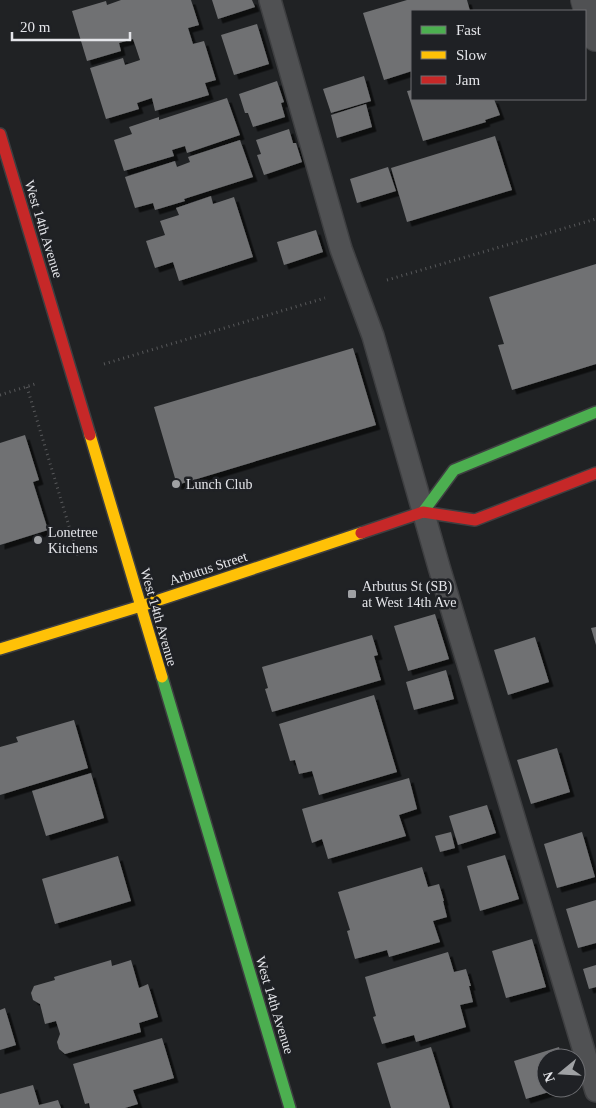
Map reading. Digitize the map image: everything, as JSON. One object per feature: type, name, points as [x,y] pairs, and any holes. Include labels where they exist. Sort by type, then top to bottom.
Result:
[{"type":"street","points":[[585,0],[596,37]]},
{"type":"street","name":"West 14th Avenue","points":[[0,134],[290,1108]]},
{"type":"street","points":[[423,512],[454,470],[596,412]]},
{"type":"street","name":"Arbutus Street","points":[[0,649],[141,606],[423,512],[475,520],[596,473]]},
{"type":"lane","points":[[270,0],[341,249],[372,336],[596,1090]]},
{"type":"path","points":[[0,395],[27,387],[78,556]]},
{"type":"building","points":[[121,0],[191,0],[199,25],[188,28],[193,44],[204,41],[216,80],[205,83],[209,95],[155,111],[152,98],[137,103],[139,109],[106,119],[90,68],[123,58],[125,65],[140,60],[133,39],[119,43],[121,51],[87,61],[72,11],[106,1],[107,5]]},
{"type":"building","points":[[212,0],[252,0],[255,7],[218,19]]},
{"type":"building","points":[[407,0],[467,0],[470,10],[411,10],[411,71],[384,80],[363,13]]},
{"type":"building","points":[[257,24],[269,64],[234,75],[221,35]]},
{"type":"building","points":[[364,76],[371,101],[331,113],[323,89]]},
{"type":"building","points":[[277,81],[284,102],[281,103],[285,117],[253,127],[248,113],[245,113],[239,94]]},
{"type":"building","points":[[411,90],[411,100],[494,100],[500,115],[485,120],[486,122],[423,141],[407,91]]},
{"type":"building","points":[[227,98],[240,135],[187,153],[185,146],[172,150],[174,156],[124,171],[114,140],[132,134],[129,127],[159,117],[159,120]]},
{"type":"building","points":[[366,104],[372,127],[337,138],[331,115]]},
{"type":"building","points":[[289,129],[302,162],[264,175],[257,155],[261,154],[256,140]]},
{"type":"building","points":[[495,136],[512,190],[407,222],[391,168]]},
{"type":"building","points":[[240,140],[253,177],[155,210],[153,203],[135,208],[125,177],[175,161],[177,167],[190,162],[188,157]]},
{"type":"building","points":[[388,167],[396,191],[357,203],[350,179]]},
{"type":"building","points":[[211,196],[213,204],[234,197],[253,257],[179,281],[173,262],[155,268],[146,241],[165,235],[160,221],[179,215],[176,208]]},
{"type":"building","points":[[316,230],[323,252],[284,265],[277,242]]},
{"type":"building","points":[[596,264],[596,364],[512,390],[498,345],[504,344],[489,297]]},
{"type":"building","points":[[353,348],[376,425],[177,485],[154,407]]},
{"type":"building","points":[[25,435],[39,480],[33,482],[48,530],[0,545],[0,443]]},
{"type":"building","points":[[435,614],[449,659],[408,671],[394,626]]},
{"type":"building","points":[[596,627],[596,645],[591,628]]},
{"type":"building","points":[[372,635],[378,655],[374,656],[381,680],[272,712],[265,689],[268,688],[262,667]]},
{"type":"building","points":[[535,637],[549,682],[508,695],[494,650]]},
{"type":"building","points":[[446,670],[454,699],[414,710],[406,682]]},
{"type":"building","points":[[374,695],[397,772],[319,795],[312,771],[299,774],[295,760],[290,761],[279,724]]},
{"type":"building","points":[[74,720],[88,768],[0,795],[0,747],[18,742],[16,737]]},
{"type":"building","points":[[557,748],[570,792],[531,804],[517,760]]},
{"type":"building","points":[[91,773],[104,818],[46,836],[32,791]]},
{"type":"building","points":[[409,778],[417,809],[399,815],[406,836],[328,859],[322,839],[312,843],[302,809]]},
{"type":"building","points":[[487,805],[496,833],[458,845],[449,816]]},
{"type":"building","points":[[451,832],[455,848],[440,852],[435,836]]},
{"type":"building","points":[[582,832],[595,877],[557,888],[544,844]]},
{"type":"building","points":[[505,855],[519,899],[480,911],[467,866]]},
{"type":"building","points":[[118,856],[131,901],[55,924],[42,879]]},
{"type":"building","points":[[422,867],[428,887],[439,884],[444,901],[447,917],[433,921],[440,942],[389,957],[387,950],[355,959],[347,931],[350,930],[338,892]]},
{"type":"building","points":[[596,900],[596,943],[578,948],[566,909]]},
{"type":"building","points":[[532,939],[546,987],[506,998],[492,951]]},
{"type":"building","points":[[448,952],[454,972],[466,969],[471,986],[469,986],[473,1002],[460,1005],[466,1027],[416,1042],[414,1035],[382,1044],[373,1017],[376,1016],[365,977]]},
{"type":"building","points":[[111,960],[112,966],[131,960],[139,988],[148,984],[158,1017],[139,1023],[141,1032],[65,1054],[59,1049],[57,1042],[60,1034],[56,1021],[45,1024],[40,1004],[33,1000],[31,993],[34,986],[55,980],[54,977]]},
{"type":"building","points":[[596,965],[596,987],[589,989],[583,969]]},
{"type":"building","points":[[5,1008],[16,1045],[0,1050],[0,1010]]},
{"type":"building","points":[[162,1038],[174,1078],[133,1090],[138,1104],[125,1108],[90,1108],[89,1103],[85,1104],[73,1064]]},
{"type":"building","points":[[431,1047],[450,1108],[391,1108],[377,1063]]},
{"type":"building","points":[[536,1054],[536,1096],[526,1099],[514,1061]]},
{"type":"building","points":[[33,1085],[39,1105],[58,1100],[61,1108],[0,1108],[0,1094]]},
{"type":"traffic: fast","points":[[423,512],[454,470],[596,412]]},
{"type":"traffic: fast","points":[[162,677],[290,1108]]},
{"type":"traffic: slow","points":[[90,435],[162,677]]},
{"type":"traffic: slow","points":[[0,649],[141,606],[361,533]]},
{"type":"traffic: jam","points":[[0,134],[90,435]]},
{"type":"traffic: jam","points":[[361,533],[423,512],[475,520],[596,473]]},
{"type":"place","name":"Lunch Club","points":[[176,484]]},
{"type":"place","name":"Lonetree Kitchens","points":[[38,540]]},
{"type":"place","name":"Arbutus St (SB) at West 14th Ave","points":[[352,594]]}]
